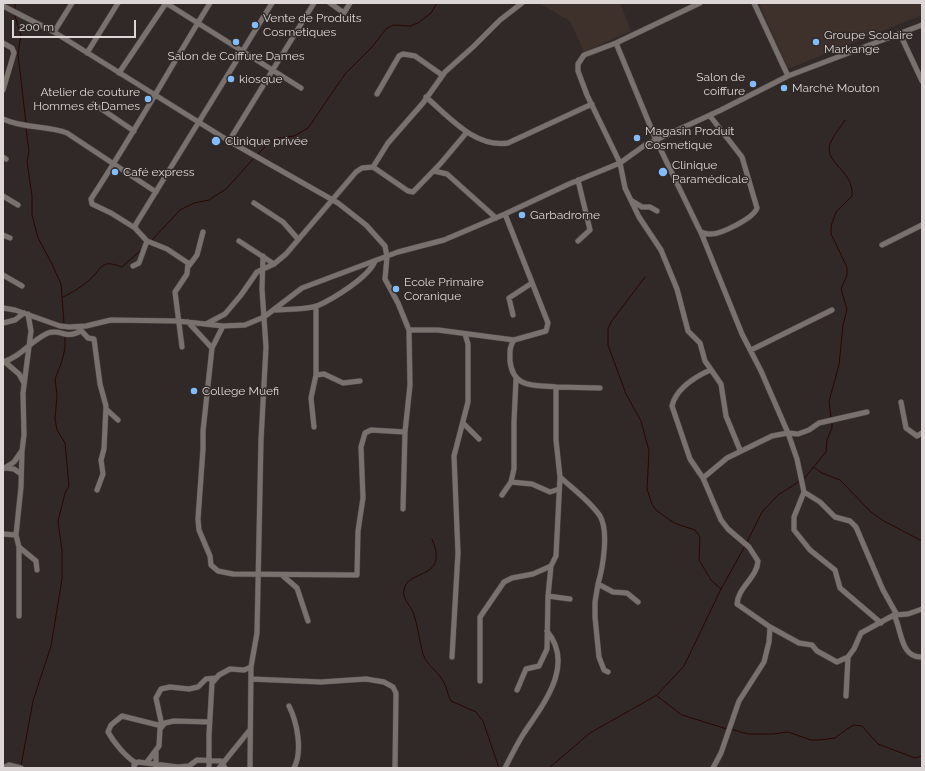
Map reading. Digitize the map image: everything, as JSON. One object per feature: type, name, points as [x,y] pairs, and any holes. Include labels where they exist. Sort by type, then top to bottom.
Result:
[{"type":"street","points":[[54,32],[72,3]]},
{"type":"street","points":[[88,53],[118,3]]},
{"type":"street","points":[[119,73],[166,3],[301,88]]},
{"type":"street","points":[[188,267],[185,260],[167,249],[147,241],[135,228],[92,204],[91,202],[210,3]]},
{"type":"street","points":[[135,228],[139,216],[156,192],[272,3]]},
{"type":"street","points":[[229,141],[314,3]]},
{"type":"street","points":[[330,3],[344,13],[350,3]]},
{"type":"street","points":[[373,167],[388,143],[453,63],[473,47],[500,20],[522,3]]},
{"type":"street","points":[[700,3],[616,43],[584,55],[580,60],[578,71],[620,163],[623,182],[639,217],[661,250],[677,289],[686,326],[700,343],[710,370],[721,384],[726,416],[740,450]]},
{"type":"street","points":[[754,3],[788,76]]},
{"type":"street","points":[[3,6],[54,32],[154,95],[200,121],[229,141],[331,199],[357,217],[378,237],[385,246],[387,257],[385,279],[398,303],[409,330],[410,385],[405,432],[403,509]]},
{"type":"street","points":[[4,362],[17,357],[29,344],[52,332],[70,336],[79,329],[111,320],[178,321],[223,326],[245,325],[264,317],[302,288],[375,261],[444,240],[496,218],[578,180],[620,163],[645,145],[710,116],[788,76],[922,25]]},
{"type":"street","points":[[900,34],[922,81]]},
{"type":"street","points":[[3,43],[12,48],[14,53],[3,90]]},
{"type":"street","points":[[616,43],[656,140],[700,232],[742,334],[751,350],[788,433],[797,459],[804,492],[794,517],[794,530],[810,550],[835,570],[840,588],[881,623]]},
{"type":"street","points":[[377,94],[399,56],[403,54],[415,56],[442,76]]},
{"type":"street","points":[[426,97],[467,132],[478,138],[496,144],[508,143],[592,104]]},
{"type":"street","points":[[94,104],[134,131]]},
{"type":"street","points":[[700,232],[712,234],[726,230],[754,214],[757,208],[742,157],[710,116]]},
{"type":"street","points":[[3,119],[21,126],[58,130],[67,133],[156,192]]},
{"type":"street","points":[[206,324],[225,314],[241,295],[253,276],[274,264],[298,240],[331,199],[359,169],[373,167],[410,192],[434,171],[467,132]]},
{"type":"street","points":[[434,171],[447,174],[496,218]]},
{"type":"street","points":[[578,180],[590,230],[578,241]]},
{"type":"street","points":[[3,196],[18,205]]},
{"type":"street","points":[[632,201],[642,207],[650,207],[657,211]]},
{"type":"street","points":[[254,203],[283,222],[298,240]]},
{"type":"street","points":[[409,330],[424,329],[514,340],[546,331],[548,328],[548,323],[505,214]]},
{"type":"street","points":[[882,245],[922,225]]},
{"type":"street","points":[[182,346],[175,292],[187,274],[188,267],[200,247],[203,232]]},
{"type":"street","points":[[3,235],[10,238]]},
{"type":"street","points":[[133,266],[139,263],[147,241]]},
{"type":"street","points":[[239,241],[274,264]]},
{"type":"street","points":[[250,768],[251,667],[257,633],[261,440],[266,347],[262,289],[263,256]]},
{"type":"street","points":[[273,310],[316,306],[344,291],[371,270],[375,261]]},
{"type":"street","points":[[3,275],[22,286]]},
{"type":"street","points":[[513,315],[509,298],[532,283]]},
{"type":"street","points":[[314,427],[311,398],[316,375],[316,306]]},
{"type":"street","points":[[3,308],[26,314],[60,326],[79,329],[88,338],[94,339],[106,409],[104,449],[101,460],[103,474],[97,490]]},
{"type":"street","points":[[751,350],[832,310]]},
{"type":"street","points":[[3,323],[15,320],[26,314]]},
{"type":"street","points":[[19,616],[18,547],[16,535],[21,492],[24,436],[24,382],[31,331],[26,314]]},
{"type":"street","points":[[188,322],[212,348]]},
{"type":"street","points":[[223,326],[212,348],[203,431],[204,449],[198,509],[199,530],[210,556],[211,565],[216,569],[233,574],[357,575],[358,530],[363,498],[361,447],[364,435],[366,431],[371,430],[405,432]]},
{"type":"street","points":[[452,657],[458,553],[454,456],[468,402],[468,344],[465,334]]},
{"type":"street","points":[[502,496],[511,482],[514,469],[516,379],[511,368],[509,350],[514,340]]},
{"type":"street","points":[[4,362],[19,374],[24,382]]},
{"type":"street","points":[[710,370],[697,376],[679,392],[674,399],[672,406],[690,459],[703,478],[717,514],[725,526],[749,547],[758,561],[756,569],[740,592],[737,604],[770,627],[799,643],[812,645],[817,650],[837,662],[848,657],[854,649],[861,633],[895,615],[908,614],[922,609]]},
{"type":"street","points":[[316,375],[324,374],[343,383],[360,381]]},
{"type":"street","points":[[516,379],[525,384],[600,388]]},
{"type":"street","points":[[517,690],[526,668],[540,666],[547,650],[548,596],[551,566],[556,556],[560,477],[556,440],[556,386]]},
{"type":"street","points":[[901,402],[906,428],[917,436],[922,433]]},
{"type":"street","points":[[106,409],[118,420]]},
{"type":"street","points":[[703,478],[718,464],[740,450],[772,436],[788,433],[798,434],[809,430],[819,423],[867,412]]},
{"type":"street","points":[[463,423],[479,439]]},
{"type":"street","points":[[3,469],[14,462],[22,451]]},
{"type":"street","points":[[3,469],[12,468],[21,474]]},
{"type":"street","points":[[560,477],[595,511],[603,524],[604,541],[595,612],[599,657],[604,670],[608,672]]},
{"type":"street","points":[[511,482],[532,484],[550,492],[559,489]]},
{"type":"street","points":[[804,492],[820,502],[835,516],[850,521],[856,527],[895,615],[907,651],[917,658],[922,658]]},
{"type":"street","points":[[3,534],[16,535]]},
{"type":"street","points":[[18,547],[36,561],[37,570]]},
{"type":"street","points":[[480,681],[480,617],[504,582],[512,578],[533,574],[551,566]]},
{"type":"street","points":[[282,575],[297,588],[308,621]]},
{"type":"street","points":[[598,584],[613,592],[627,594],[638,602]]},
{"type":"street","points":[[548,596],[570,599]]},
{"type":"street","points":[[713,768],[721,754],[739,701],[764,662],[769,642],[770,627]]},
{"type":"street","points":[[505,768],[518,744],[550,693],[555,678],[559,654],[556,644],[547,631]]},
{"type":"street","points":[[846,696],[848,657]]},
{"type":"street","points":[[210,722],[169,721],[162,726],[122,716],[111,725],[108,732],[113,740],[119,745],[127,758],[135,765],[147,762],[156,751],[160,742],[162,726],[156,698],[161,689],[170,687],[189,690],[206,680],[216,678],[230,669],[244,670],[251,667]]},
{"type":"street","points":[[209,768],[211,686],[216,678]]},
{"type":"street","points":[[251,678],[321,682],[366,679],[384,682],[393,687],[396,693],[395,768]]},
{"type":"street","points":[[289,706],[294,719],[298,748],[294,768]]},
{"type":"street","points":[[219,768],[223,761],[242,742],[250,728]]},
{"type":"street","points":[[156,751],[156,766]]},
{"type":"street","points":[[147,762],[156,766],[189,767],[196,761],[223,761]]},
{"type":"street","points":[[223,761],[225,768]]},
{"type":"street","points":[[3,768],[9,765],[21,768]]},
{"type":"shaded area","points":[[539,3],[620,3],[631,31],[584,52],[570,21]]},
{"type":"shaded area","name":"Groupe Scolaire Markange","points":[[759,3],[922,3],[922,15],[788,69]]},
{"type":"waterway","points":[[15,3],[15,10]]},
{"type":"waterway","points":[[257,155],[271,141],[278,138],[294,136],[308,128],[345,74],[372,47],[386,29],[393,25],[410,26],[418,23],[431,13],[437,3]]},
{"type":"waterway","points":[[15,16],[21,35],[18,54],[26,123]]},
{"type":"waterway","points":[[831,418],[829,401],[839,365],[843,325],[847,309],[841,289],[847,275],[847,267],[831,234],[831,226],[836,212],[852,196],[849,180],[831,157],[829,151],[831,141],[845,120]]},
{"type":"waterway","points":[[26,128],[29,151],[27,162],[32,196],[32,215],[38,238],[61,284],[64,323]]},
{"type":"waterway","points":[[151,241],[180,210],[194,203],[209,200],[226,189],[255,157]]},
{"type":"waterway","points":[[63,297],[92,278],[105,265],[109,264],[122,267],[141,250]]},
{"type":"waterway","points":[[645,277],[611,322],[608,329],[608,345],[626,394],[641,421],[649,451],[647,489],[652,504],[656,510],[674,523],[695,530],[700,537],[699,560],[711,580],[721,589]]},
{"type":"waterway","points":[[21,766],[33,701],[51,646],[62,579],[62,551],[58,521],[65,493],[69,486],[65,443],[57,430],[55,419],[57,395],[55,379],[62,361],[65,348],[65,337]]},
{"type":"waterway","points":[[803,480],[826,452],[827,440],[832,428],[832,423]]},
{"type":"waterway","points":[[815,468],[822,473],[840,480],[871,512],[882,520],[922,541]]},
{"type":"waterway","points":[[747,542],[762,512],[778,495],[800,481]]},
{"type":"waterway","points":[[432,539],[436,552],[436,562],[432,568],[407,583],[404,590],[404,596],[415,617],[425,658],[443,681],[451,701],[476,712],[483,721],[499,768]]},
{"type":"waterway","points":[[549,768],[590,733],[657,695],[684,666],[721,589],[745,546]]},
{"type":"waterway","points":[[657,696],[682,715],[727,729]]},
{"type":"waterway","points":[[730,729],[748,734],[788,732],[811,740],[819,740],[835,738],[854,725],[862,726],[878,744],[915,758],[922,756]]},
{"type":"place","name":"Vente de Produits Cosmetiques","points":[[255,25]]},
{"type":"place","name":"Salon de Coiffure Dames","points":[[236,42]]},
{"type":"place","name":"Groupe Scolaire Markange","points":[[816,42]]},
{"type":"place","name":"kiosque","points":[[231,79]]},
{"type":"place","name":"Salon de coiffure","points":[[753,84]]},
{"type":"place","name":"Marché Mouton","points":[[784,88]]},
{"type":"place","name":"Atelier de couture Hommes et Dames","points":[[148,99]]},
{"type":"place","name":"Magasin Produit Cosmetique","points":[[637,138]]},
{"type":"place","name":"Clinique privée","points":[[216,141]]},
{"type":"place","name":"Café express","points":[[115,172]]},
{"type":"place","name":"Clinique Paramédicale","points":[[663,172]]},
{"type":"place","name":"Garbadrome","points":[[522,215]]},
{"type":"place","name":"Ecole Primaire Coranique","points":[[396,289]]},
{"type":"place","name":"College Muefi","points":[[194,391]]}]
